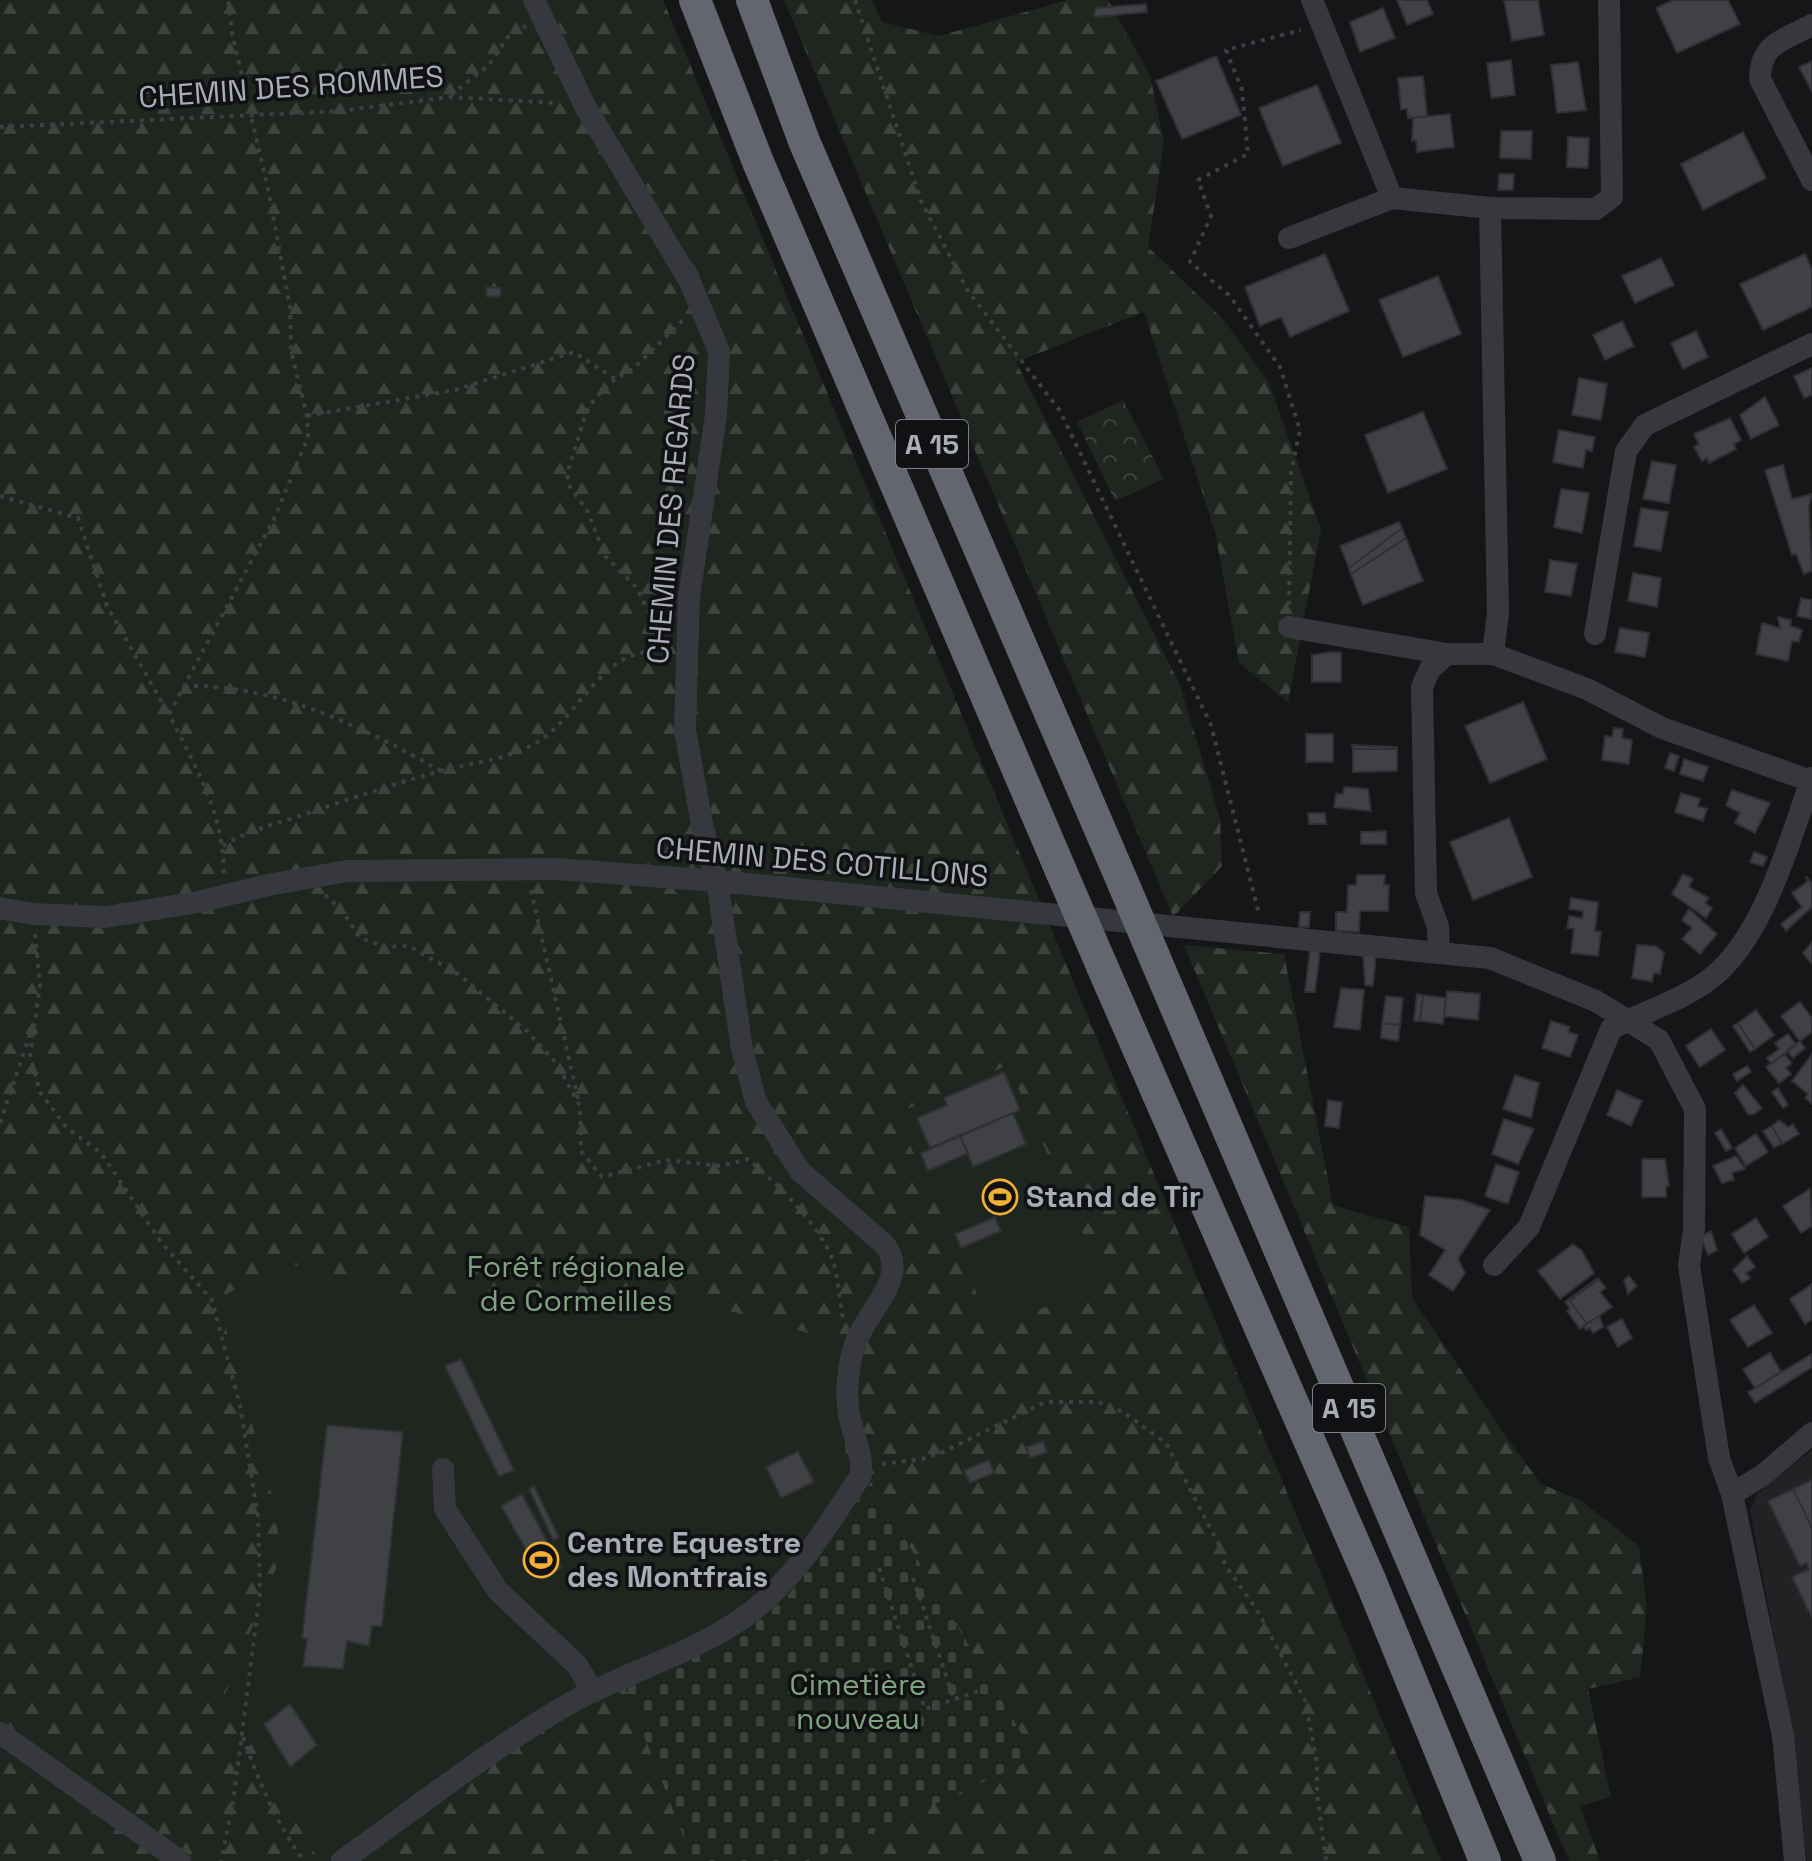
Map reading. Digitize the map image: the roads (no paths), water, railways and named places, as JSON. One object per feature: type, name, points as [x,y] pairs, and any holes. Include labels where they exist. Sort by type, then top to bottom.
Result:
[{"type":"highway","name":"A 15","points":[[695,0],[758,162],[1102,966],[1371,1582],[1485,1861]]},
{"type":"highway","name":"A 15","points":[[752,0],[804,141],[1540,1861]]},
{"type":"street","points":[[1312,0],[1392,198]]},
{"type":"street","points":[[1289,238],[1392,198],[1490,208],[1596,209],[1612,197],[1609,0]]},
{"type":"street","name":"CHEMIN DES REGARDS","points":[[539,9],[585,106],[689,280],[719,351],[716,415],[678,658],[685,730],[702,824],[717,881],[742,1049],[756,1102],[800,1171],[884,1244],[894,1260],[890,1281],[865,1322],[851,1360],[849,1414],[862,1470],[800,1562],[749,1613],[671,1657],[593,1692]]},
{"type":"street","points":[[1812,25],[1770,47],[1760,61],[1760,79],[1812,180]]},
{"type":"street","points":[[1490,208],[1498,613],[1493,654]]},
{"type":"street","points":[[1595,634],[1626,451],[1645,425],[1812,344]]},
{"type":"street","points":[[1289,627],[1447,654],[1493,654],[1587,689],[1662,728],[1812,780],[1760,914],[1730,963],[1707,982],[1611,1029],[1529,1227],[1494,1265]]},
{"type":"street","points":[[1439,953],[1438,927],[1426,893],[1422,687],[1430,669],[1447,654]]},
{"type":"street","name":"CHEMIN DES COTILLONS","points":[[0,908],[33,914],[106,917],[347,871],[557,869],[717,881],[1490,958],[1596,1001],[1659,1040],[1695,1109],[1694,1229],[1689,1266],[1719,1458],[1732,1494],[1783,1736],[1795,1861]]},
{"type":"street","points":[[1732,1494],[1763,1475],[1812,1433]]},
{"type":"street","points":[[342,1861],[496,1749],[593,1692],[577,1665],[498,1591],[445,1509],[443,1469]]},
{"type":"street","points":[[0,1733],[180,1861]]},
{"type":"place","name":"Stand de Tir","points":[[1000,1197]]},
{"type":"place","name":"Centre Equestre des Montfrais","points":[[541,1560]]},
{"type":"park label","name":"Forêt régionale de Cormeilles","points":[[576,1284]]},
{"type":"park label","name":"Cimetière nouveau","points":[[858,1702]]}]
